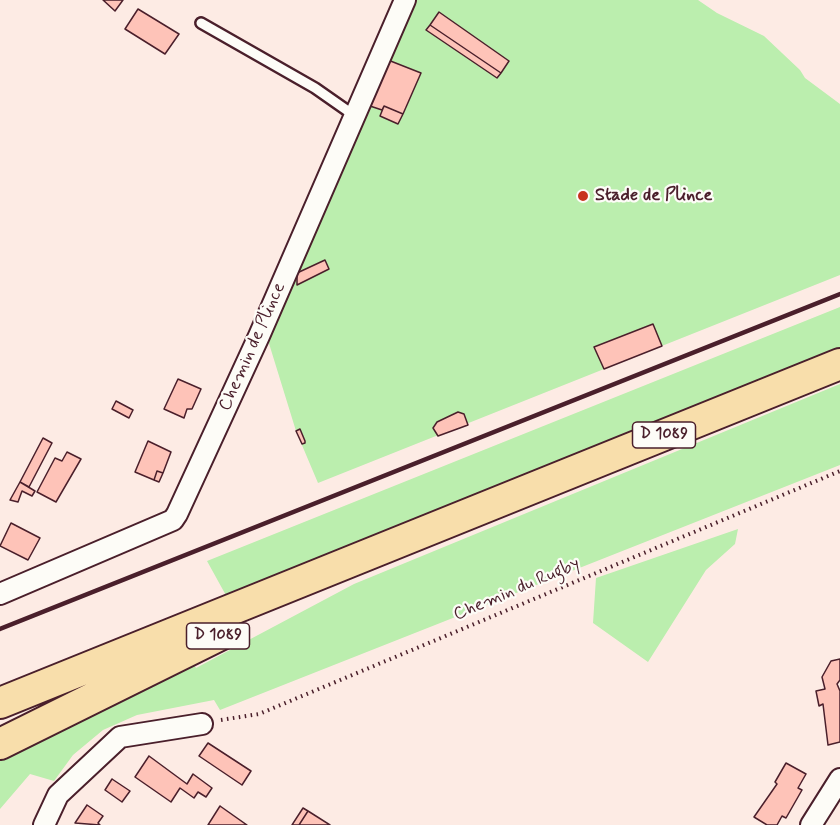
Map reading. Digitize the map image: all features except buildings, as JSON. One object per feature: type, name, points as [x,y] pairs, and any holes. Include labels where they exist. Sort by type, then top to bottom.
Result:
[{"type":"main road","name":"D 1089","points":[[0,703],[437,529],[840,364]]},
{"type":"main road","name":"D 1089","points":[[0,744],[437,529]]},
{"type":"street","name":"Chemin de Plince","points":[[172,520],[182,506],[224,420],[405,0]]},
{"type":"street","points":[[0,594],[172,520]]},
{"type":"street","points":[[44,825],[58,795],[120,737],[202,724]]},
{"type":"street","points":[[811,825],[840,779]]},
{"type":"lane","points":[[201,23],[315,88],[355,116]]},
{"type":"lane","points":[[172,520],[191,512]]},
{"type":"path","name":"Chemin du Rugby","points":[[202,724],[259,714],[840,471]]},
{"type":"green space","name":"Stade de Plince","points":[[412,0],[698,0],[717,13],[764,36],[800,70],[805,78],[840,104],[840,275],[318,483],[296,431],[267,337]]},
{"type":"green space","points":[[840,307],[840,354],[228,599],[207,561]]},
{"type":"green space","points":[[840,384],[840,465],[220,710],[214,700],[137,715],[103,730],[73,755],[54,781],[30,774],[0,809],[0,752],[191,659],[196,668],[354,584]]},
{"type":"green space","points":[[738,529],[735,544],[706,570],[648,662],[593,623],[596,578]]},
{"type":"railway","points":[[0,629],[840,294]]},
{"type":"place","name":"Stade de Plince","points":[[583,196]]}]
